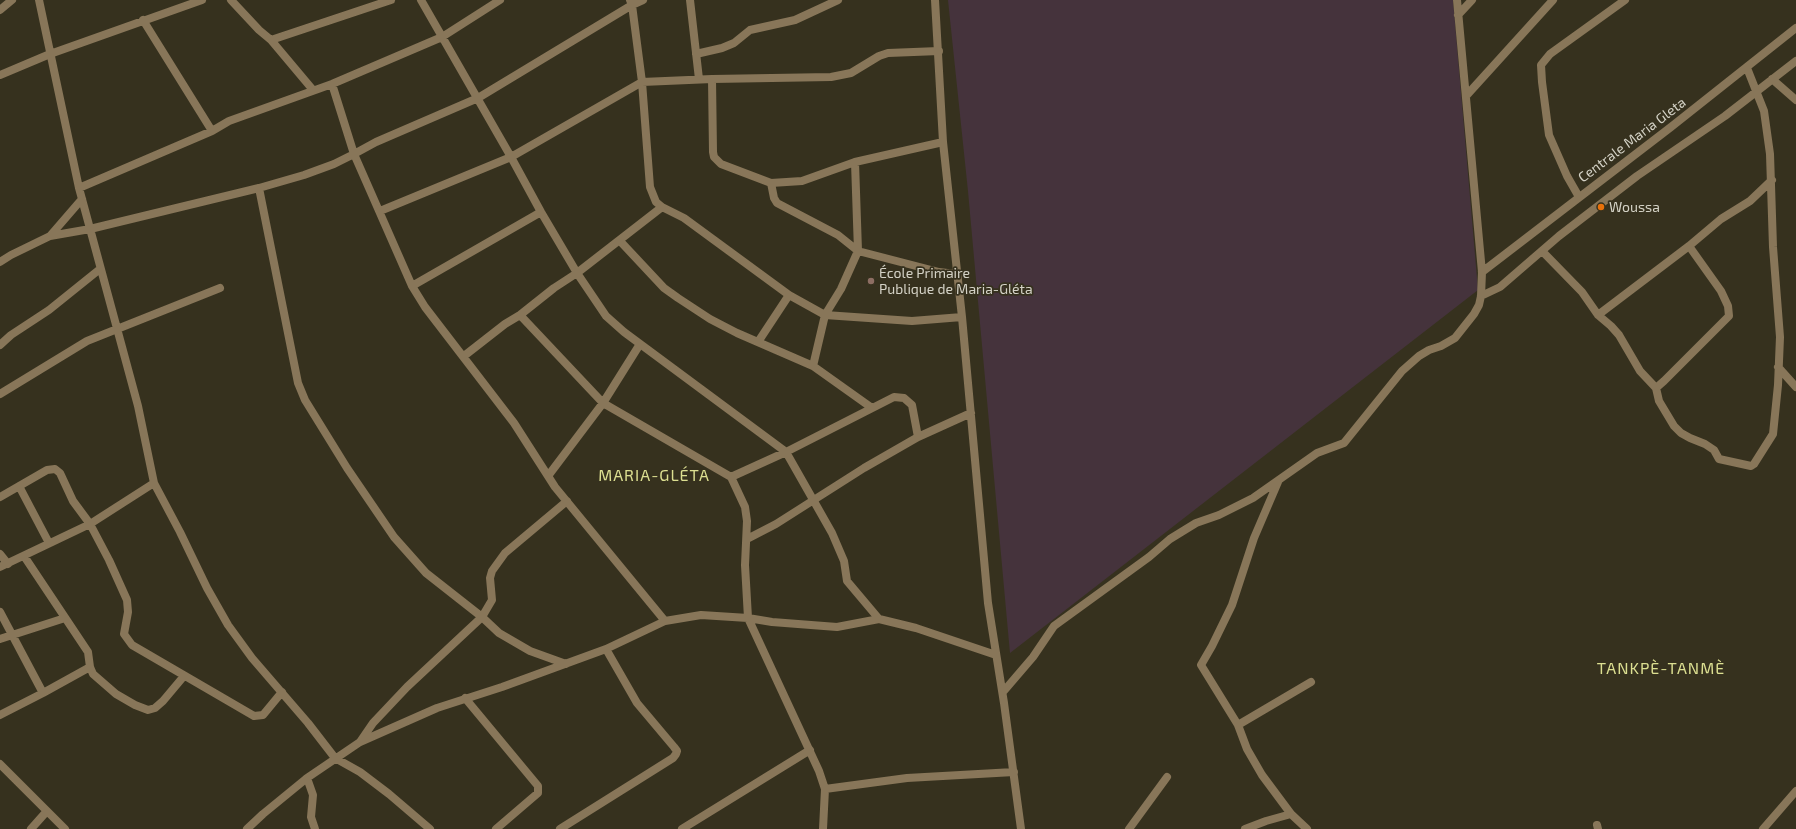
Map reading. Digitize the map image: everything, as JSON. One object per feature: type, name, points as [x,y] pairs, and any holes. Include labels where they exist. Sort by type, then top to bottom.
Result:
[{"type":"street","points":[[0,10],[12,0]]},
{"type":"street","points":[[39,0],[79,188],[138,406],[154,483],[207,588],[228,625],[252,658],[308,723],[335,758],[360,772],[430,829]]},
{"type":"street","points":[[0,75],[50,54],[202,0]]},
{"type":"street","points":[[231,0],[259,30],[271,40],[313,90]]},
{"type":"street","points":[[271,40],[390,0]]},
{"type":"street","points":[[421,0],[511,156],[541,212],[577,273],[606,316],[640,344],[786,452],[832,533],[844,561],[847,580],[879,619]]},
{"type":"street","points":[[79,188],[212,131],[229,121],[332,84],[442,37],[500,0]]},
{"type":"street","points":[[0,262],[50,236],[90,229],[259,188],[304,175],[478,98],[631,2],[643,0]]},
{"type":"street","points":[[690,0],[699,79]]},
{"type":"street","points":[[696,54],[722,48],[734,43],[750,30],[795,20],[838,0]]},
{"type":"street","points":[[935,0],[943,142],[956,274],[962,317],[988,603],[1014,772],[1021,829]]},
{"type":"street","points":[[1002,692],[1033,657],[1054,626],[1149,557],[1170,539],[1196,523],[1220,515],[1242,504],[1278,481],[1317,453],[1344,443],[1374,404],[1409,364],[1429,350],[1441,346],[1455,338],[1474,314],[1479,306],[1481,296],[1482,272],[1457,0]]},
{"type":"street","points":[[1458,15],[1472,0]]},
{"type":"street","points":[[1466,96],[1553,0]]},
{"type":"street","points":[[1579,197],[1567,176],[1549,135],[1541,65],[1550,54],[1625,0]]},
{"type":"street","points":[[631,2],[642,82],[650,187],[656,202],[662,207],[684,218],[788,295],[825,315],[912,321],[962,317]]},
{"type":"street","points":[[143,20],[212,131]]},
{"type":"street","name":"Centrale Maria Gleta","points":[[1482,272],[1747,68],[1796,28]]},
{"type":"street","points":[[380,211],[511,156],[642,82],[842,75],[851,72],[879,56],[888,54],[939,51]]},
{"type":"street","points":[[1481,296],[1500,287],[1542,251],[1637,176],[1724,116],[1756,90],[1796,61]]},
{"type":"street","points":[[1542,251],[1582,292],[1598,315],[1619,335],[1640,371],[1656,388],[1659,402],[1681,433],[1710,447],[1714,450],[1719,459],[1751,466],[1754,464],[1774,434],[1780,337],[1773,247],[1772,180],[1768,131],[1764,111],[1747,68]]},
{"type":"street","points":[[712,79],[714,157],[727,168],[771,183],[802,181],[855,162],[943,142]]},
{"type":"street","points":[[1772,79],[1796,100]]},
{"type":"street","points":[[332,84],[354,154],[412,286],[425,307],[514,423],[548,476],[567,501],[665,621]]},
{"type":"street","points":[[813,366],[825,315],[841,289],[858,251],[855,162]]},
{"type":"street","points":[[1598,315],[1689,246],[1721,219],[1750,201],[1772,180]]},
{"type":"street","points":[[771,183],[774,198],[777,202],[838,235],[858,251],[939,272],[956,274]]},
{"type":"street","points":[[259,188],[298,383],[305,400],[347,468],[406,553],[431,577],[482,617],[499,633],[515,644],[566,664]]},
{"type":"street","points":[[50,236],[82,199]]},
{"type":"street","points":[[464,356],[505,324],[520,315],[554,288],[620,241],[662,207]]},
{"type":"street","points":[[412,286],[541,212]]},
{"type":"street","points":[[620,241],[664,288],[678,298],[725,327],[813,366],[872,408]]},
{"type":"street","points":[[1656,388],[1675,371],[1729,316],[1728,306],[1721,291],[1689,246]]},
{"type":"street","points":[[0,345],[11,334],[49,310],[100,269]]},
{"type":"street","points":[[0,394],[87,341],[116,328],[220,288]]},
{"type":"street","points":[[758,342],[788,295]]},
{"type":"street","points":[[520,315],[603,403],[731,477],[745,507],[747,521],[745,566],[748,618],[810,750],[825,789],[823,829]]},
{"type":"street","points":[[548,476],[603,403],[640,344]]},
{"type":"street","points":[[1778,367],[1796,387]]},
{"type":"street","points":[[731,477],[786,452],[894,397],[899,397],[909,401],[914,410],[918,437]]},
{"type":"street","points":[[747,539],[815,501],[864,468],[918,437],[971,413]]},
{"type":"street","points":[[0,497],[47,470],[55,469],[60,473],[73,501],[90,524],[109,560],[127,600],[128,612],[124,634],[132,644],[254,716],[263,715],[282,692]]},
{"type":"street","points":[[1278,481],[1254,538],[1232,605],[1201,665],[1238,725],[1247,749],[1262,774],[1291,814],[1307,829]]},
{"type":"street","points":[[0,554],[4,566],[90,524],[154,483]]},
{"type":"street","points":[[19,486],[49,543]]},
{"type":"street","points":[[360,742],[373,723],[407,686],[482,617],[492,600],[490,578],[492,572],[502,558],[515,543],[567,501]]},
{"type":"street","points":[[24,556],[88,652],[90,666],[96,677],[116,694],[135,705],[148,710],[155,708],[163,701],[184,676]]},
{"type":"street","points":[[0,612],[43,693]]},
{"type":"street","points":[[247,829],[307,778],[360,742],[413,718],[465,698],[502,687],[606,649],[665,621],[701,615],[837,627],[879,619],[916,628],[996,655]]},
{"type":"street","points":[[0,639],[65,618]]},
{"type":"street","points":[[560,829],[673,758],[676,754],[674,747],[637,703],[606,649]]},
{"type":"street","points":[[0,715],[43,693],[90,666]]},
{"type":"street","points":[[1238,725],[1311,682]]},
{"type":"street","points":[[465,698],[538,786],[538,793],[496,829]]},
{"type":"street","points":[[682,829],[810,750]]},
{"type":"street","points":[[1,768],[65,829]]},
{"type":"street","points":[[825,789],[907,778],[1014,772]]},
{"type":"street","points":[[1129,829],[1145,805],[1167,777]]},
{"type":"street","points":[[307,778],[313,795],[311,817],[316,829]]},
{"type":"street","points":[[1763,829],[1796,793]]},
{"type":"street","points":[[31,829],[46,811]]},
{"type":"street","points":[[1245,829],[1291,814]]},
{"type":"shaded area","points":[[948,0],[1453,0],[1478,290],[1010,653],[968,191]]},
{"type":"place","name":"Woussa","points":[[1601,207]]},
{"type":"place","name":"École Primaire Publique de Maria-Gléta","points":[[871,281]]},
{"type":"district","name":"MARIA-GLÉTA","points":[[654,476]]},
{"type":"district","name":"TANKPÈ-TANMÈ","points":[[1661,669]]}]
